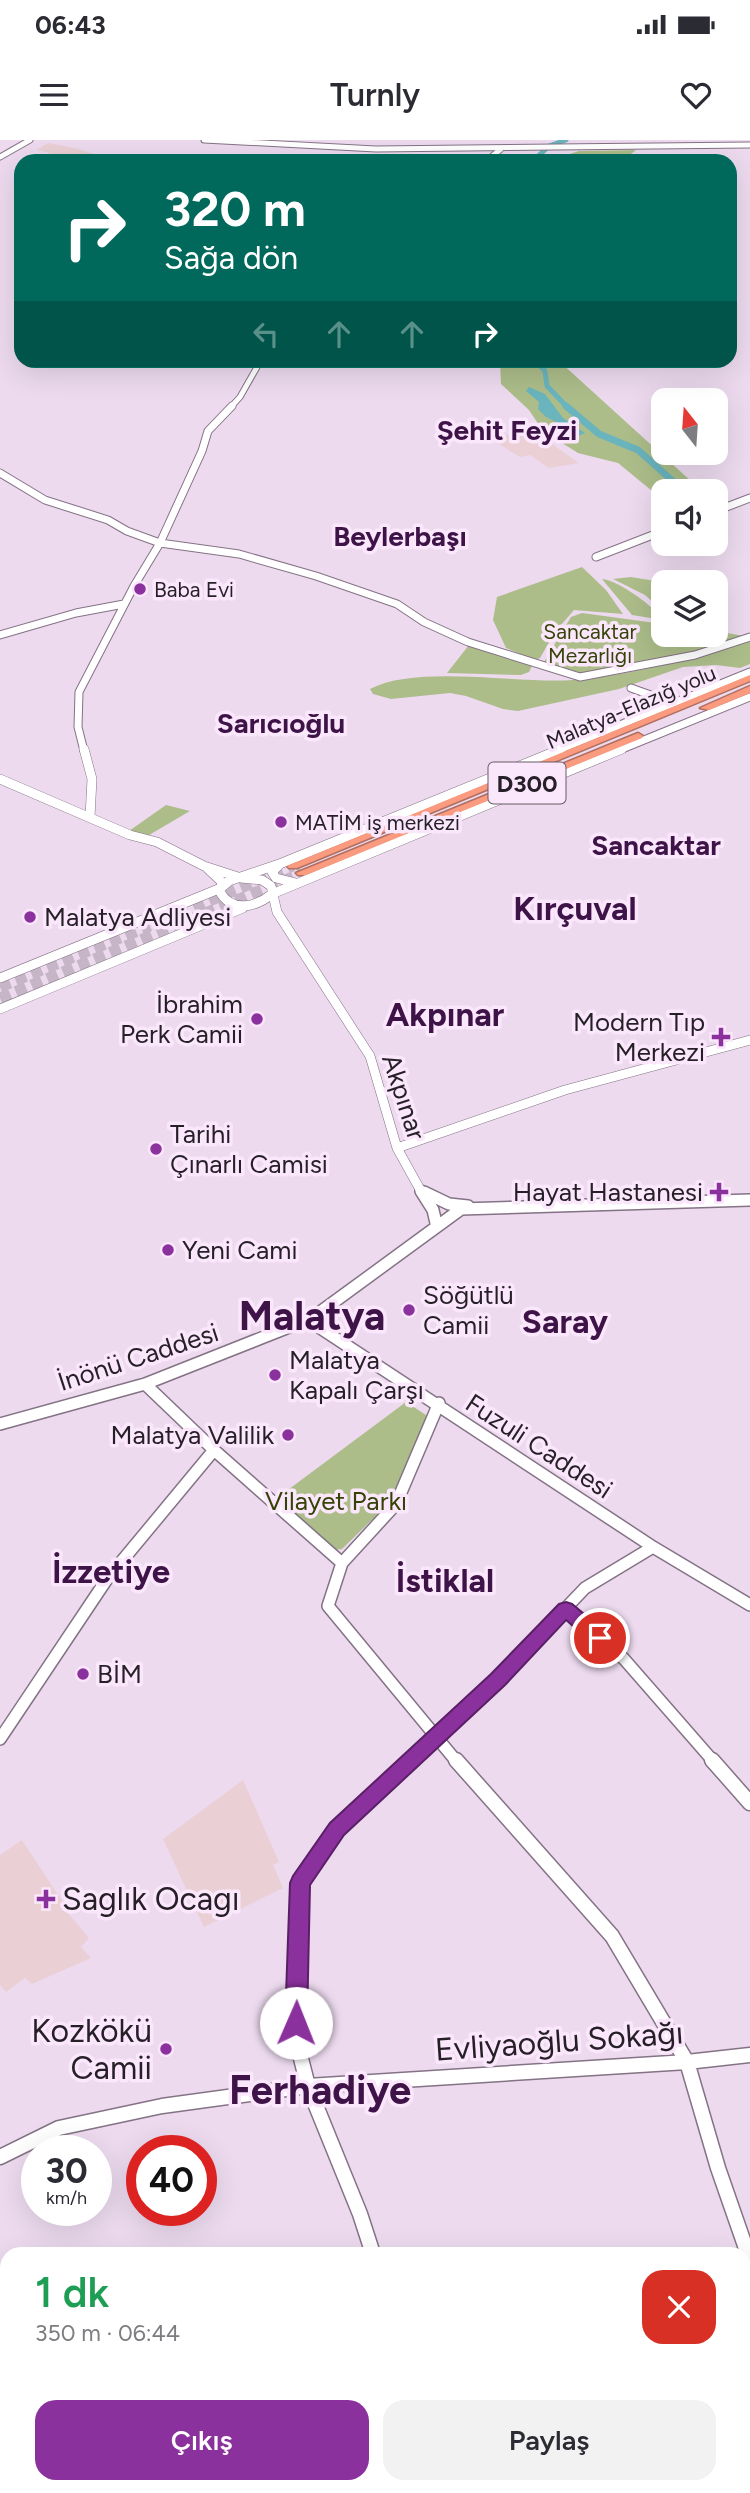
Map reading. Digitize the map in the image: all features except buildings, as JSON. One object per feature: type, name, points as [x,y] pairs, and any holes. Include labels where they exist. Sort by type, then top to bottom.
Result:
[{"type":"highway","name":"Malatya-Elazığ yolu","points":[[295,871],[750,678]]},
{"type":"highway","name":"D300","points":[[295,871],[750,689]]},
{"type":"main road","points":[[0,157],[30,140]]},
{"type":"main road","points":[[204,140],[376,149],[750,144]]},
{"type":"main road","points":[[246,140],[391,147],[503,148]]},
{"type":"main road","points":[[495,154],[519,140]]},
{"type":"main road","points":[[90,817],[92,779],[78,727],[79,692],[124,604],[160,543],[202,451],[208,431],[240,397],[256,368]]},
{"type":"main road","points":[[0,473],[45,500],[83,511],[160,543],[240,554],[316,576],[397,604],[424,622],[468,642],[580,677],[695,655],[750,637]]},
{"type":"main road","points":[[728,506],[750,498]]},
{"type":"main road","points":[[596,557],[651,536]]},
{"type":"main road","points":[[0,635],[75,614],[124,604]]},
{"type":"main road","points":[[0,1009],[246,906],[266,901],[295,871],[654,710],[750,673]]},
{"type":"main road","points":[[631,688],[673,703]]},
{"type":"main road","points":[[0,978],[241,878],[295,871],[465,813],[750,697]]},
{"type":"main road","points":[[654,710],[689,704]]},
{"type":"main road","points":[[0,779],[130,835],[157,851],[176,854],[241,878],[256,878],[267,882],[273,890],[272,894]]},
{"type":"main road","points":[[204,866],[222,882],[221,897],[225,901],[278,912]]},
{"type":"main road","name":"Akpınar","points":[[272,894],[278,912],[370,1056],[397,1148],[433,1209],[436,1223]]},
{"type":"main road","points":[[195,899],[217,902],[223,910],[219,917]]},
{"type":"main road","points":[[397,1148],[565,1090],[750,1040]]},
{"type":"main road","points":[[422,1190],[462,1208],[750,1199]]},
{"type":"main road","points":[[308,1317],[436,1223],[462,1208]]},
{"type":"main road","name":"İnönü Caddesi","points":[[0,1422],[144,1380],[308,1317],[462,1208]]},
{"type":"main road","name":"Fuzuli Caddesi","points":[[308,1317],[653,1547],[750,1605]]},
{"type":"main road","points":[[144,1380],[214,1450],[342,1563]]},
{"type":"main road","points":[[438,1405],[396,1504],[342,1563],[328,1606],[436,1738],[612,1936],[687,2062],[718,2168],[745,2247]]},
{"type":"main road","name":"Fuzuli Caddesi","points":[[438,1405],[657,1545],[750,1597]]},
{"type":"main road","points":[[0,1739],[107,1579],[214,1450]]},
{"type":"main road","points":[[371,2247],[307,2085],[296,2039],[300,1883],[337,1829],[498,1679],[585,1588],[653,1547]]},
{"type":"main road","points":[[566,1609],[625,1659],[750,1803]]},
{"type":"main road","name":"Evliyaoğlu Sokağı","points":[[0,2157],[59,2128],[162,2106],[307,2085],[687,2062],[750,2055]]},
{"type":"shaded area","points":[[48,143],[94,154],[48,154],[50,153],[37,150]]},
{"type":"shaded area","points":[[532,430],[579,463],[549,468],[530,455],[520,457],[489,438]]},
{"type":"shaded area","points":[[243,1780],[279,1862],[273,1865],[283,1888],[204,1927],[163,1839]]},
{"type":"shaded area","points":[[22,1840],[66,1907],[65,1910],[89,1938],[81,1947],[91,1958],[32,1984],[25,1978],[6,1992],[0,1985],[0,1855]]},
{"type":"green space","points":[[636,150],[631,154],[570,154],[579,151]]},
{"type":"green space","points":[[500,368],[567,368],[651,445],[651,466],[674,466],[689,479],[651,479],[651,490],[618,463],[578,453],[559,441],[541,428],[529,410],[501,384]]},
{"type":"green space","name":"Sancaktar Mezarlığı","points":[[582,567],[606,590],[623,614],[574,610],[555,632],[540,658],[535,660],[506,648],[493,620],[497,597]]},
{"type":"green space","points":[[631,577],[651,580],[651,600],[645,595],[613,579]]},
{"type":"green space","name":"Sancaktar Mezarlığı","points":[[602,579],[617,584],[651,607],[651,618],[632,615]]},
{"type":"green space","name":"Sancaktar Mezarlığı","points":[[582,613],[651,622],[651,647],[712,647],[694,653],[583,675],[544,662],[571,617]]},
{"type":"green space","name":"Sancaktar Mezarlığı","points":[[728,633],[744,636],[728,641]]},
{"type":"green space","name":"Sancaktar Mezarlığı","points":[[750,640],[750,664],[740,668],[716,665],[683,667],[619,689],[518,711],[450,693],[391,699],[373,694],[370,689],[390,682],[440,676],[551,681],[595,678],[663,665]]},
{"type":"green space","name":"Sancaktar Mezarlığı","points":[[469,645],[531,663],[532,666],[529,672],[521,675],[447,673]]},
{"type":"green space","points":[[166,805],[190,811],[144,838],[129,831]]},
{"type":"green space","name":"Vilayet Parkı","points":[[406,1402],[426,1415],[425,1424],[390,1502],[342,1549],[334,1550],[273,1501]]},
{"type":"water","points":[[529,387],[545,394],[563,418],[585,433],[578,436],[564,432],[563,425],[546,417],[538,409],[539,402],[526,391]]},
{"type":"waterway","points":[[540,154],[549,146],[566,140]]},
{"type":"waterway","points":[[542,368],[547,386],[566,406]]},
{"type":"waterway","points":[[566,406],[599,434],[638,450],[670,479]]},
{"type":"tunnel","points":[[178,914],[293,866]]},
{"type":"tunnel","points":[[0,998],[302,873]]},
{"type":"tunnel","points":[[0,987],[150,926]]},
{"type":"place","name":"Baba Evi","points":[[140,589]]},
{"type":"place","name":"MATİM iş merkezi","points":[[281,822]]},
{"type":"place","name":"Malatya Adliyesi","points":[[30,917]]},
{"type":"place","name":"İbrahim Perk Camii","points":[[257,1019]]},
{"type":"place","name":"Modern Tıp Merkezi","points":[[721,1037]]},
{"type":"place","name":"Tarihi Çınarlı Camisi","points":[[156,1149]]},
{"type":"place","name":"Hayat Hastanesi","points":[[719,1192]]},
{"type":"place","name":"Yeni Cami","points":[[168,1250]]},
{"type":"place","name":"Söğütlü Camii","points":[[409,1310]]},
{"type":"place","name":"Malatya Kapalı Çarşı","points":[[275,1375]]},
{"type":"place","name":"Malatya Valilik","points":[[288,1435]]},
{"type":"place","name":"BİM","points":[[83,1674]]},
{"type":"place","name":"Saglık Ocagı","points":[[46,1899]]},
{"type":"place","name":"Kozkökü Camii","points":[[166,2049]]},
{"type":"district","name":"Şehit Feyzi","points":[[507,430]]},
{"type":"district","name":"Beylerbaşı","points":[[400,536]]},
{"type":"district","name":"Sarıcıoğlu","points":[[281,723]]},
{"type":"district","name":"Sancaktar","points":[[656,845]]},
{"type":"district","name":"Kırçuval","points":[[575,908]]},
{"type":"district","name":"Akpınar","points":[[445,1014]]},
{"type":"district","name":"Malatya","points":[[312,1316]]},
{"type":"district","name":"Saray","points":[[565,1321]]},
{"type":"district","name":"İzzetiye","points":[[111,1571]]},
{"type":"district","name":"İstiklal","points":[[445,1580]]},
{"type":"district","name":"Ferhadiye","points":[[320,2090]]},
{"type":"route","points":[[296,2023],[300,1883],[337,1829],[498,1679],[566,1609],[600,1638]]}]
